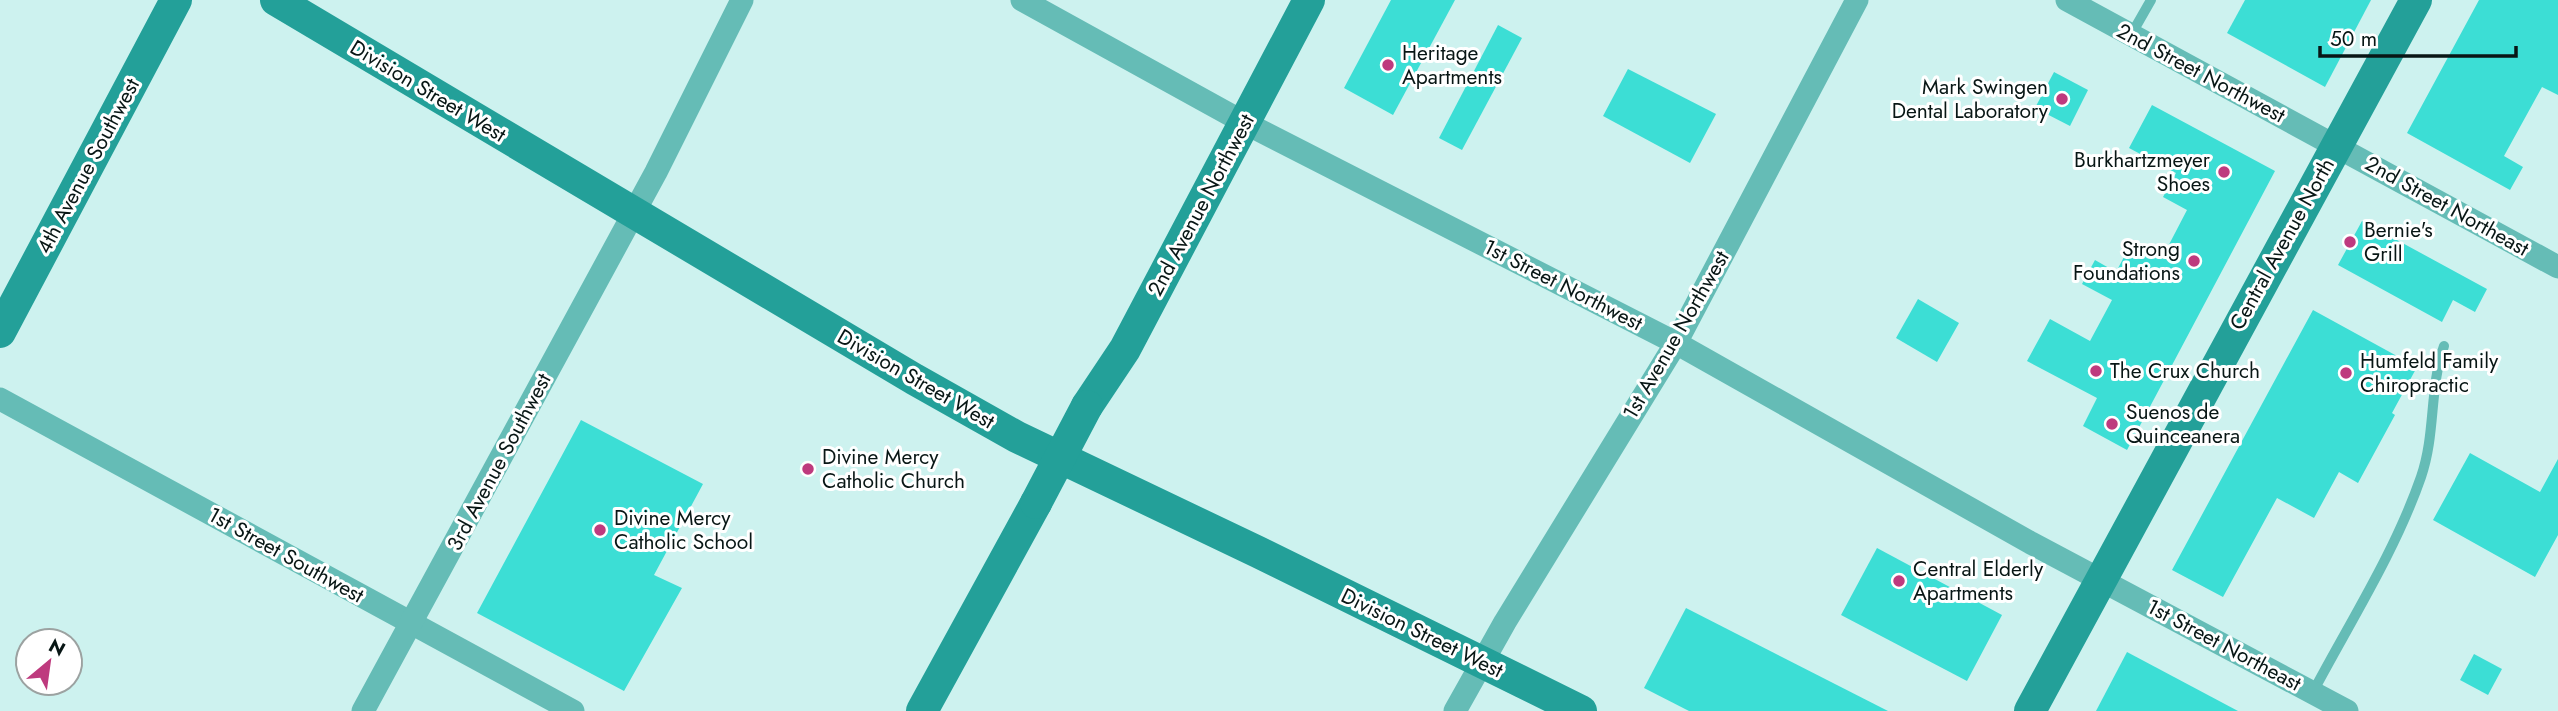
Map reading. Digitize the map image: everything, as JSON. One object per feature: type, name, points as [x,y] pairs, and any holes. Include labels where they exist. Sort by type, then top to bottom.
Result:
[{"type":"street","name":"4th Avenue Southwest","points":[[0,332],[176,0]]},
{"type":"street","name":"Division Street West","points":[[276,0],[914,379],[1017,437],[1581,711]]},
{"type":"street","name":"3rd Avenue Southwest","points":[[363,711],[634,213],[742,0]]},
{"type":"street","name":"1st Street Northwest","points":[[1022,0],[1245,123],[1676,343],[2100,580]]},
{"type":"street","name":"2nd Avenue Northwest","points":[[922,711],[1087,406],[1125,349],[1309,0]]},
{"type":"street","name":"1st Avenue Northwest","points":[[1455,711],[1512,610],[1676,343],[1857,0]]},
{"type":"street","name":"2nd Street Northwest","points":[[2067,0],[2336,146]]},
{"type":"street","name":"Central Avenue North","points":[[2030,711],[2416,0]]},
{"type":"street","name":"2nd Street Northeast","points":[[2336,146],[2558,267]]},
{"type":"street","name":"1st Street Southwest","points":[[0,399],[572,711]]},
{"type":"street","name":"1st Street Northeast","points":[[2100,580],[2347,711]]},
{"type":"lane","points":[[2131,35],[2151,0]]},
{"type":"lane","points":[[2313,692],[2401,526],[2422,474],[2434,415],[2436,368],[2444,346]]},
{"type":"building","name":"Heritage Apartments","points":[[1391,0],[1455,0],[1393,115],[1344,88]]},
{"type":"building","points":[[2245,0],[2371,0],[2325,87],[2227,33]]},
{"type":"building","points":[[2479,0],[2558,0],[2558,95],[2542,87],[2504,156],[2523,167],[2510,190],[2407,133]]},
{"type":"building","points":[[1498,25],[1522,38],[1462,150],[1439,138]]},
{"type":"building","points":[[1628,69],[1716,114],[1690,163],[1603,116]]},
{"type":"building","name":"Mark Swingen Dental Laboratory","points":[[2054,72],[2088,90],[2070,126],[2035,108]]},
{"type":"building","points":[[2152,105],[2275,171],[2127,450],[2083,426],[2097,398],[2027,361],[2050,319],[2090,341],[2112,300],[2082,284],[2095,260],[2116,272],[2132,242],[2162,258],[2187,210],[2163,197],[2176,173],[2129,148]]},
{"type":"building","points":[[2362,221],[2487,289],[2475,312],[2453,300],[2442,322],[2338,265]]},
{"type":"building","points":[[1918,299],[1959,323],[1937,362],[1896,338]]},
{"type":"building","points":[[2313,310],[2417,367],[2392,413],[2395,415],[2358,483],[2339,472],[2314,518],[2277,498],[2223,597],[2172,570]]},
{"type":"building","name":"Divine Mercy Catholic School","points":[[581,420],[703,484],[654,575],[682,588],[624,691],[477,613]]},
{"type":"building","points":[[2470,453],[2540,492],[2558,459],[2558,535],[2535,577],[2433,520]]},
{"type":"building","name":"Central Elderly Apartments","points":[[1877,548],[2002,615],[1967,681],[1841,615]]},
{"type":"building","points":[[1686,608],[1888,711],[1689,711],[1644,688]]},
{"type":"building","points":[[2127,652],[2238,711],[2096,711]]},
{"type":"building","points":[[2474,654],[2502,669],[2488,695],[2460,680]]},
{"type":"place","name":"Heritage Apartments","points":[[1388,65]]},
{"type":"place","name":"Mark Swingen Dental Laboratory","points":[[2062,99]]},
{"type":"place","name":"Burkhartzmeyer Shoes","points":[[2224,172]]},
{"type":"place","name":"Bernie's Grill","points":[[2350,242]]},
{"type":"place","name":"Strong Foundations","points":[[2194,261]]},
{"type":"place","name":"The Crux Church","points":[[2096,371]]},
{"type":"place","name":"Humfeld Family Chiropractic","points":[[2346,373]]},
{"type":"place","name":"Suenos de Quinceanera","points":[[2112,424]]},
{"type":"place","name":"Divine Mercy Catholic Church","points":[[808,469]]},
{"type":"place","name":"Divine Mercy Catholic School","points":[[600,530]]},
{"type":"place","name":"Central Elderly Apartments","points":[[1899,581]]}]
